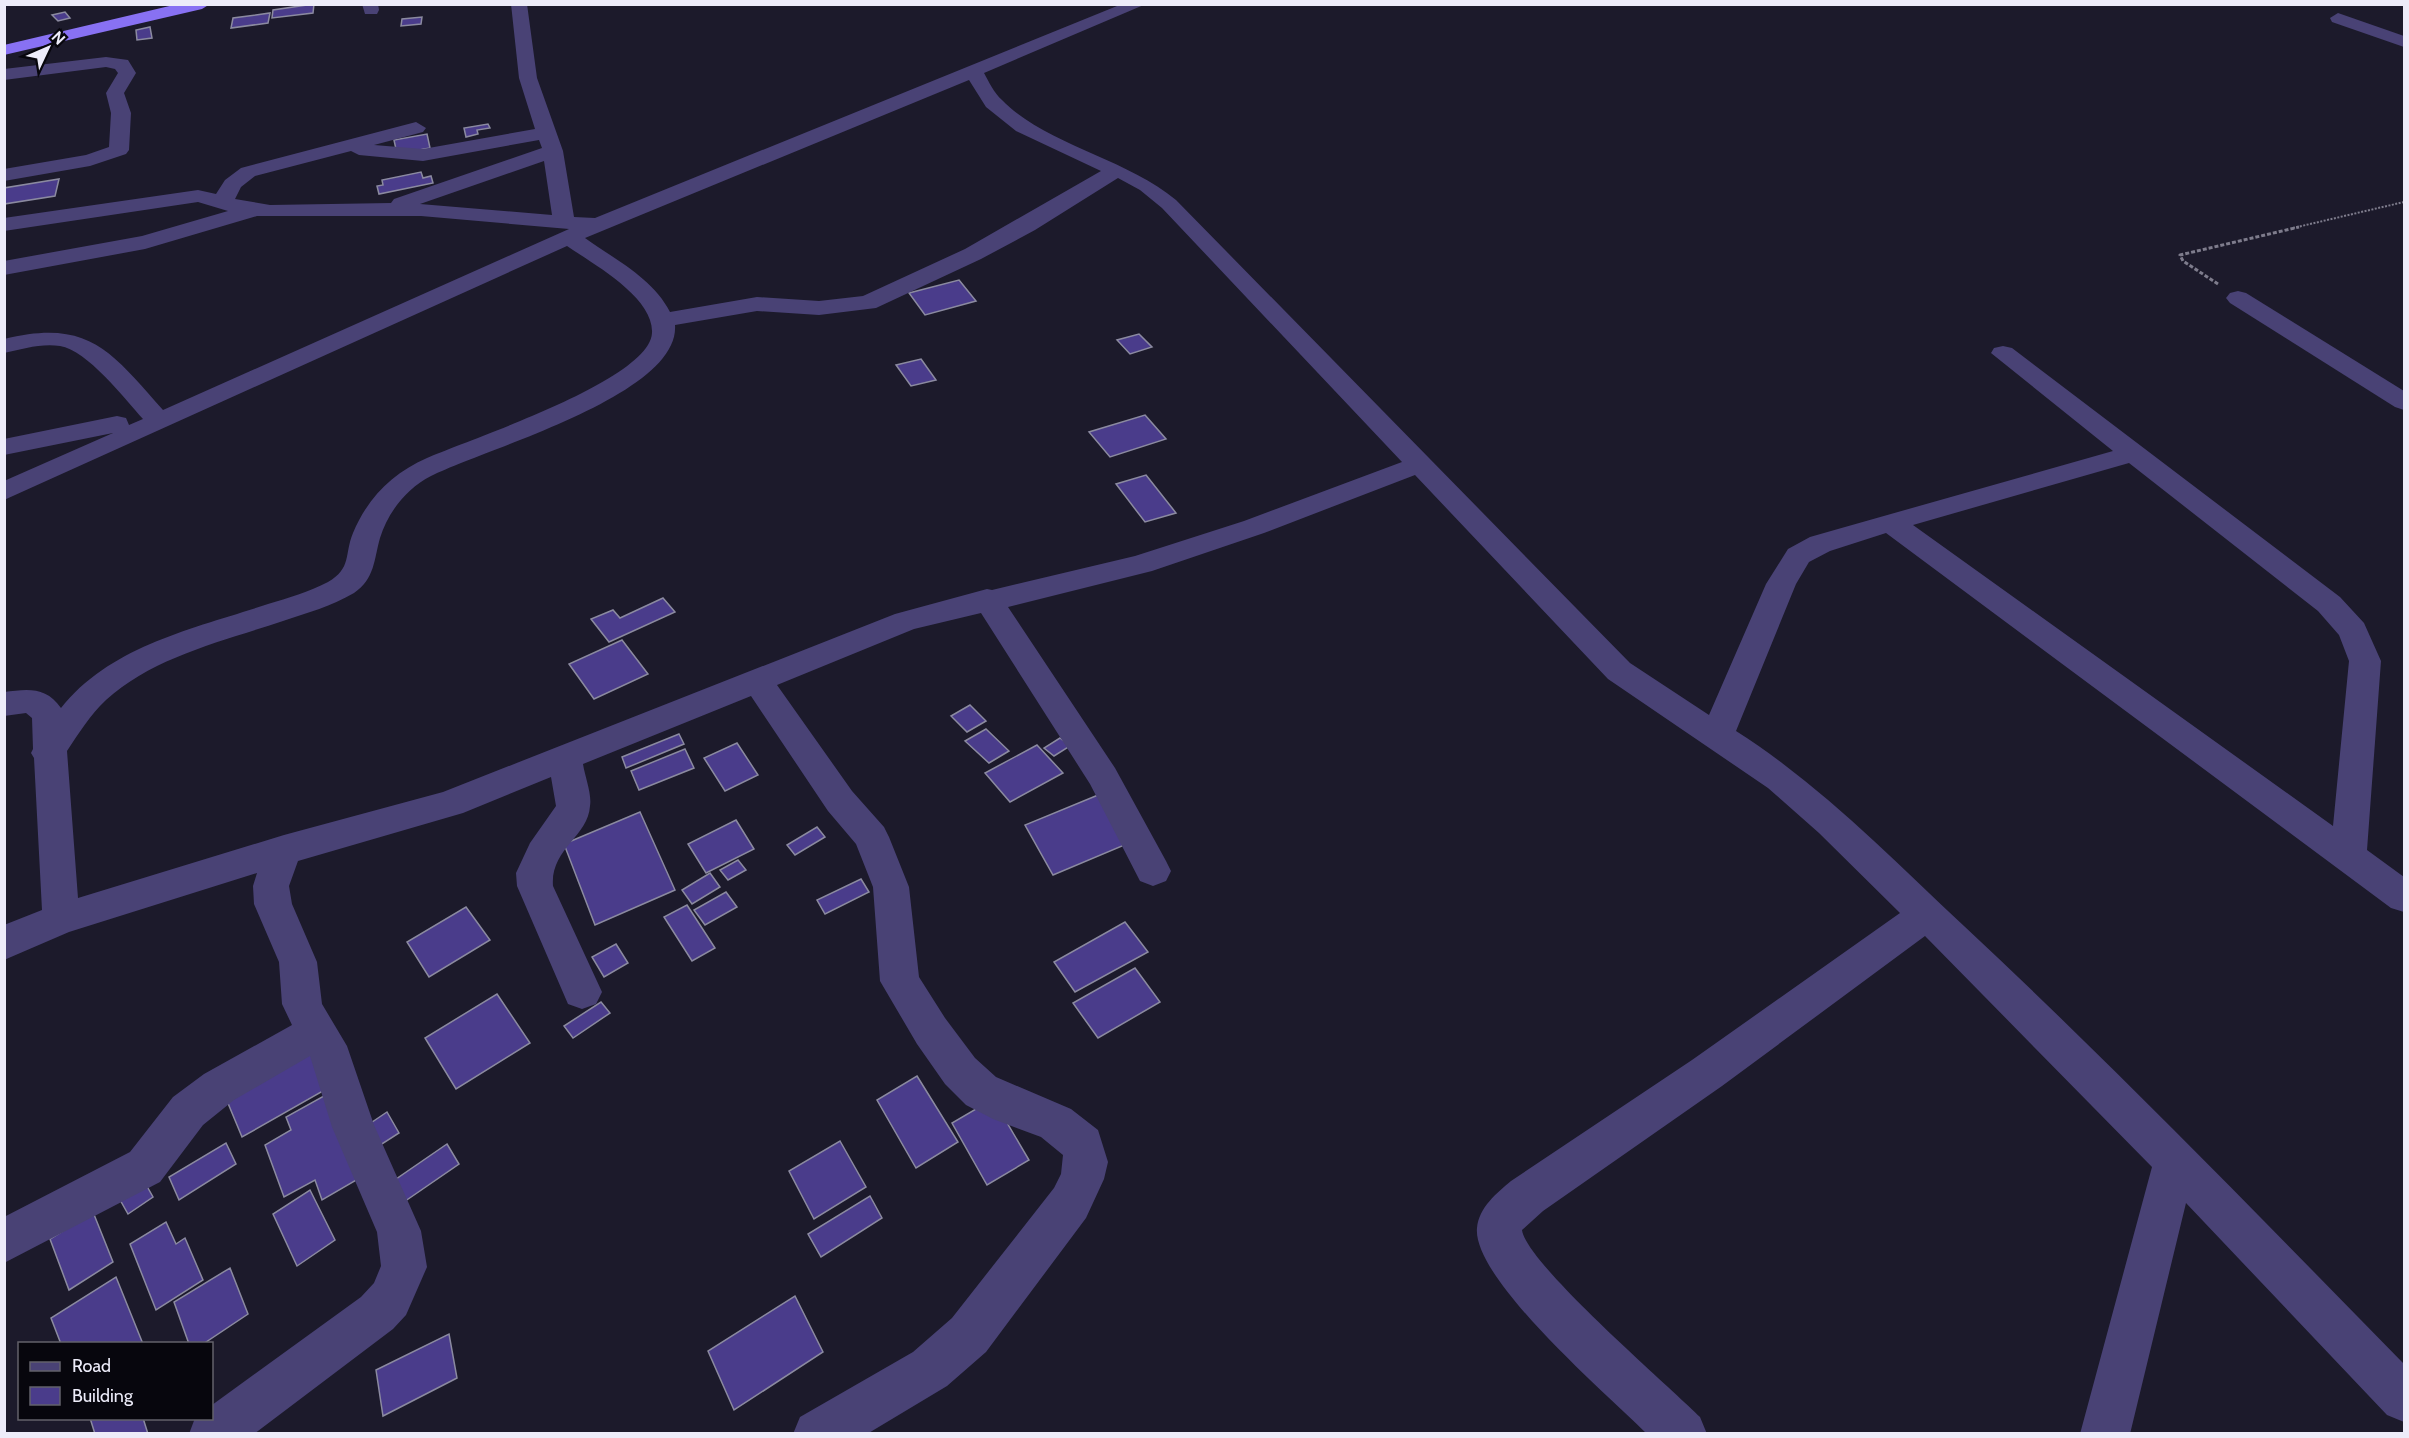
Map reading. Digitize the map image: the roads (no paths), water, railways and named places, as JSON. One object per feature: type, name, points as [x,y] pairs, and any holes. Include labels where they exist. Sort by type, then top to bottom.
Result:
[{"type":"highway","points":[[4,39],[154,4]]},
{"type":"highway","points":[[4,50],[202,4]]},
{"type":"street","points":[[48,753],[85,702],[116,675],[170,651],[330,593],[355,578],[361,569],[368,532],[389,497],[404,481],[439,462],[513,434],[569,409],[616,383],[641,367],[655,354],[664,336],[664,320],[656,305],[566,229],[549,142],[528,78],[519,4]]},
{"type":"street","points":[[4,225],[178,197],[198,196],[253,210],[383,209],[566,229],[599,225],[1138,4]]},
{"type":"street","points":[[2338,18],[2404,42]]},
{"type":"street","points":[[4,75],[106,62],[122,64],[126,73],[116,93],[121,113],[119,150],[90,160],[4,175]]},
{"type":"street","points":[[974,72],[993,103],[1023,127],[1117,170],[1147,186],[1169,204],[1619,671],[1661,703],[1717,736],[1800,795],[1927,914],[2175,1162],[2404,1398]]},
{"type":"street","points":[[224,202],[232,184],[248,172],[416,128]]},
{"type":"street","points":[[342,148],[406,156],[549,142]]},
{"type":"street","points":[[383,209],[549,142]]},
{"type":"street","points":[[664,320],[757,304],[819,308],[868,303],[892,294],[982,249],[1117,170]]},
{"type":"street","points":[[4,268],[145,242],[253,210]]},
{"type":"street","points":[[4,492],[566,229]]},
{"type":"street","points":[[2238,298],[2404,402]]},
{"type":"street","points":[[4,346],[47,338],[66,339],[82,345],[121,380],[156,419]]},
{"type":"street","points":[[2003,353],[2329,604],[2353,631],[2365,661],[2348,856]]},
{"type":"street","points":[[4,447],[156,419]]},
{"type":"street","points":[[1717,736],[1781,584],[1798,556],[1820,544],[2134,453]]},
{"type":"street","points":[[4,944],[24,933],[61,919],[284,849],[451,803],[758,682],[858,638],[906,621],[987,599],[1142,564],[1254,527],[1420,464]]},
{"type":"street","points":[[1891,523],[2404,897]]},
{"type":"street","points":[[987,599],[1103,777],[1153,871]]},
{"type":"street","points":[[758,682],[840,801],[871,837],[891,887],[900,981],[931,1031],[960,1071],[981,1091],[1008,1105],[1056,1123],[1083,1144],[1086,1162],[1082,1179],[1070,1203],[969,1335],[930,1369],[894,1392],[817,1434]]},
{"type":"street","points":[[4,704],[32,700],[40,704],[48,713],[48,753],[61,919]]},
{"type":"street","points":[[565,759],[573,806],[569,817],[548,843],[534,873],[535,886],[582,992]]},
{"type":"street","points":[[213,1434],[377,1313],[390,1299],[404,1267],[399,1231],[353,1127],[327,1046],[315,1032],[312,1021],[302,1004],[298,962],[273,904],[271,886],[284,849]]},
{"type":"street","points":[[1683,1434],[1549,1305],[1516,1268],[1501,1242],[1499,1227],[1505,1215],[1527,1196],[1707,1073],[1927,914]]},
{"type":"street","points":[[4,1241],[145,1167],[188,1111],[219,1088],[315,1032]]},
{"type":"street","points":[[2105,1434],[2175,1162]]}]
